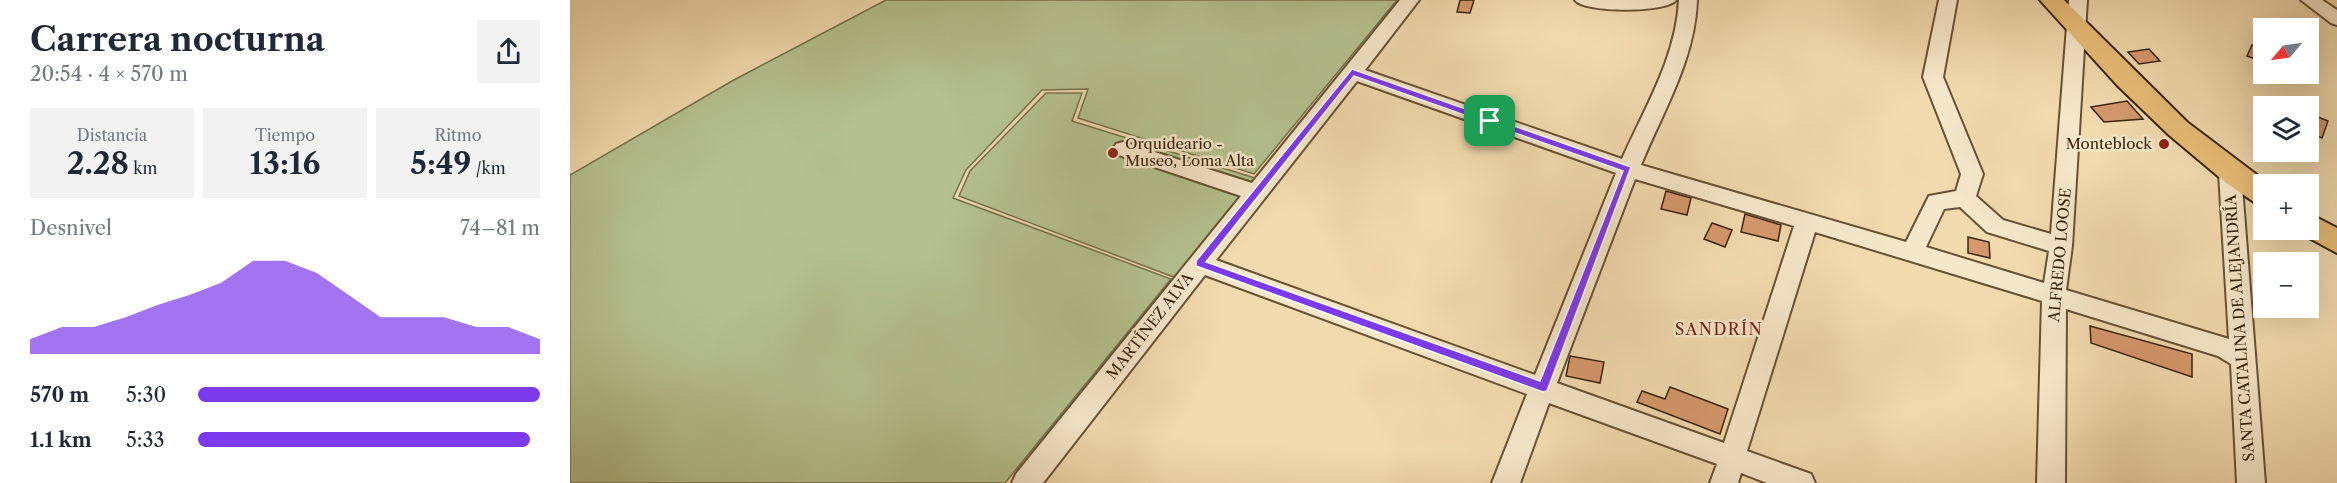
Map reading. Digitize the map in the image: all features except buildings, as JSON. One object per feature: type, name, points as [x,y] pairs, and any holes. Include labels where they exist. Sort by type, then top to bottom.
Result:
[{"type":"main road","points":[[2051,0],[2169,122],[2230,173],[2253,188]]},
{"type":"main road","points":[[2319,231],[2337,242]]},
{"type":"street","name":"MARTÍNEZ ALVA","points":[[1026,483],[1410,0]]},
{"type":"street","points":[[1584,0],[1617,5],[1667,0]]},
{"type":"street","points":[[1506,483],[1628,169],[1678,53],[1689,19],[1688,0]]},
{"type":"street","points":[[1948,0],[1933,77],[1972,174],[1964,198]]},
{"type":"street","name":"ALFREDO LOOSE","points":[[2051,483],[2054,295],[2061,246],[2078,0]]},
{"type":"street","points":[[2310,0],[2337,19]]},
{"type":"street","points":[[1352,72],[1628,169],[1807,221],[1876,244],[1912,252],[2226,348],[2243,359]]},
{"type":"street","points":[[1123,149],[1256,193]]},
{"type":"street","name":"SANTA CATALINA DE ALEJANDRÍA","points":[[2230,173],[2251,483]]},
{"type":"street","points":[[1964,198],[1995,226],[2061,246]]},
{"type":"street","points":[[1912,252],[1937,202],[1964,198]]},
{"type":"street","points":[[1724,483],[1807,221]]},
{"type":"street","points":[[1200,264],[1543,387],[1801,483]]},
{"type":"green space","points":[[886,0],[1397,0],[1254,174],[1078,118],[1088,89],[1042,90],[966,170],[953,198],[1171,279],[1005,483],[570,483],[570,175],[732,81]]},
{"type":"green space","points":[[1046,93],[1082,93],[1072,121],[1258,179],[1179,279],[959,196],[970,171]]},
{"type":"place","name":"Monteblock","points":[[2164,144]]},
{"type":"place","name":"Orquideario - Museo, Loma Alta","points":[[1113,153]]},
{"type":"district","name":"SANDRÍN","points":[[1719,329]]},
{"type":"route","points":[[1352,72],[1490,121],[1628,169],[1543,387],[1200,264],[1352,72]]}]
